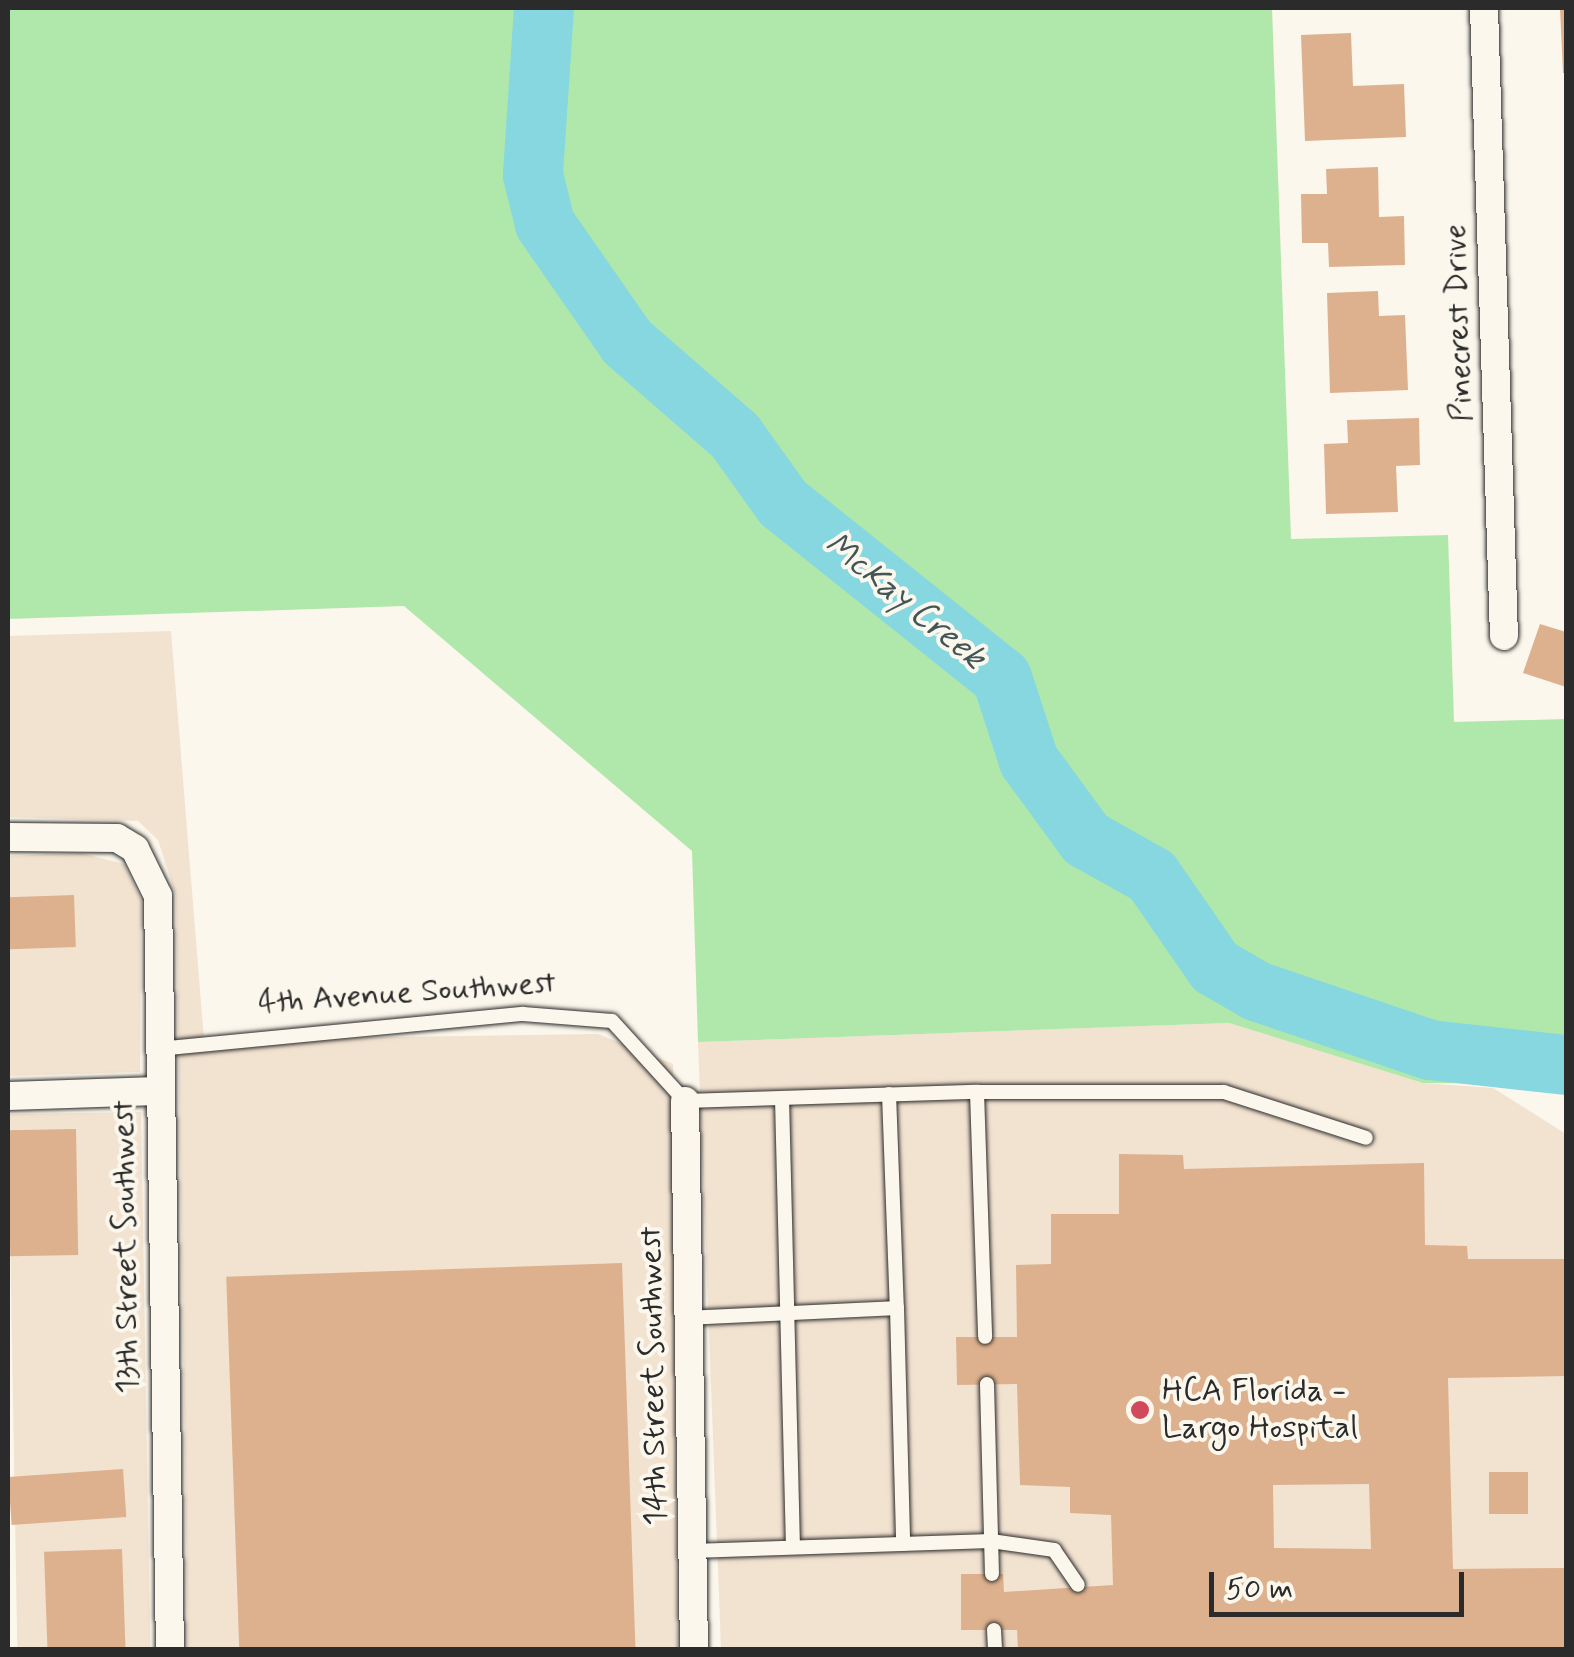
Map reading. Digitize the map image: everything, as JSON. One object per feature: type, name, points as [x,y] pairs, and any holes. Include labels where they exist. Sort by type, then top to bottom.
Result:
[{"type":"street","name":"Pinecrest Drive","points":[[1484,8],[1504,636]]},
{"type":"street","name":"13th Street Southwest","points":[[8,836],[82,834],[135,848],[158,896],[158,1091],[170,1650]]},
{"type":"street","points":[[8,1096],[158,1091]]},
{"type":"street","name":"14th Street Southwest","points":[[685,1101],[694,1650]]},
{"type":"lane","name":"4th Avenue Southwest","points":[[158,1049],[523,1014],[612,1021],[685,1101]]},
{"type":"lane","points":[[685,1101],[1147,1086],[1224,1092],[1366,1138]]},
{"type":"lane","points":[[977,1092],[985,1337]]},
{"type":"lane","points":[[889,1094],[904,1544]]},
{"type":"lane","points":[[782,1098],[794,1547]]},
{"type":"lane","points":[[688,1318],[897,1308]]},
{"type":"lane","points":[[987,1384],[992,1574]]},
{"type":"lane","points":[[692,1551],[991,1542],[1054,1550],[1078,1585]]},
{"type":"lane","points":[[994,1630],[994,1650]]},
{"type":"shaded area","points":[[171,631],[204,1040],[598,1034],[673,1064],[677,1649],[188,1649],[176,896],[158,840],[138,821],[8,817],[8,636]]},
{"type":"shaded area","points":[[81,853],[124,864],[141,900],[140,1072],[8,1076],[8,856]]},
{"type":"shaded area","name":"HCA Florida - Largo Hospital","points":[[1229,1023],[1423,1083],[1493,1088],[1566,1134],[1566,1649],[721,1649],[698,1042]]},
{"type":"shaded area","points":[[141,1112],[150,1649],[17,1650],[8,1114]]},
{"type":"green space","points":[[8,8],[1272,8],[1291,539],[1448,535],[1454,722],[1566,719],[1566,1084],[1423,1083],[1229,1023],[698,1042],[692,851],[404,606],[8,619]]},
{"type":"building","points":[[1560,8],[1566,8],[1566,73],[1563,73]]},
{"type":"building","points":[[1351,33],[1353,86],[1404,84],[1406,137],[1305,141],[1301,35]]},
{"type":"building","points":[[1378,167],[1379,217],[1404,216],[1405,265],[1329,267],[1328,243],[1302,243],[1301,194],[1327,194],[1326,169]]},
{"type":"building","points":[[1378,291],[1379,316],[1405,315],[1408,390],[1330,393],[1327,293]]},
{"type":"building","points":[[1419,418],[1420,465],[1396,466],[1398,512],[1326,514],[1324,444],[1348,443],[1347,420]]},
{"type":"building","points":[[1540,624],[1566,632],[1566,687],[1523,673]]},
{"type":"building","points":[[74,895],[76,947],[10,949],[8,897]]},
{"type":"building","points":[[76,1129],[78,1255],[10,1256],[8,1130]]},
{"type":"building","points":[[1119,1154],[1183,1155],[1184,1169],[1424,1163],[1425,1245],[1467,1246],[1468,1259],[1566,1259],[1566,1376],[1448,1378],[1453,1569],[1566,1568],[1566,1650],[1018,1650],[1017,1630],[961,1630],[961,1574],[1003,1574],[1004,1592],[1113,1585],[1111,1515],[1070,1513],[1070,1487],[1020,1485],[1017,1384],[957,1385],[956,1337],[1017,1337],[1016,1265],[1051,1264],[1051,1214],[1119,1214]],"holes":[[[1369,1484],[1371,1549],[1274,1548],[1273,1485]]]},
{"type":"building","points":[[622,1263],[636,1650],[239,1650],[226,1277]]},
{"type":"building","points":[[123,1469],[126,1517],[12,1525],[8,1477]]},
{"type":"building","points":[[1489,1472],[1528,1472],[1528,1514],[1489,1514]]},
{"type":"building","points":[[122,1549],[126,1650],[47,1650],[44,1552]]},
{"type":"waterway","name":"McKay Creek","points":[[544,8],[533,175],[545,224],[627,342],[735,436],[783,503],[1002,678],[1029,761],[1086,839],[1152,876],[1215,967],[1256,991],[1430,1050],[1566,1065]]},
{"type":"place","name":"HCA Florida - Largo Hospital","points":[[1140,1410]]}]
